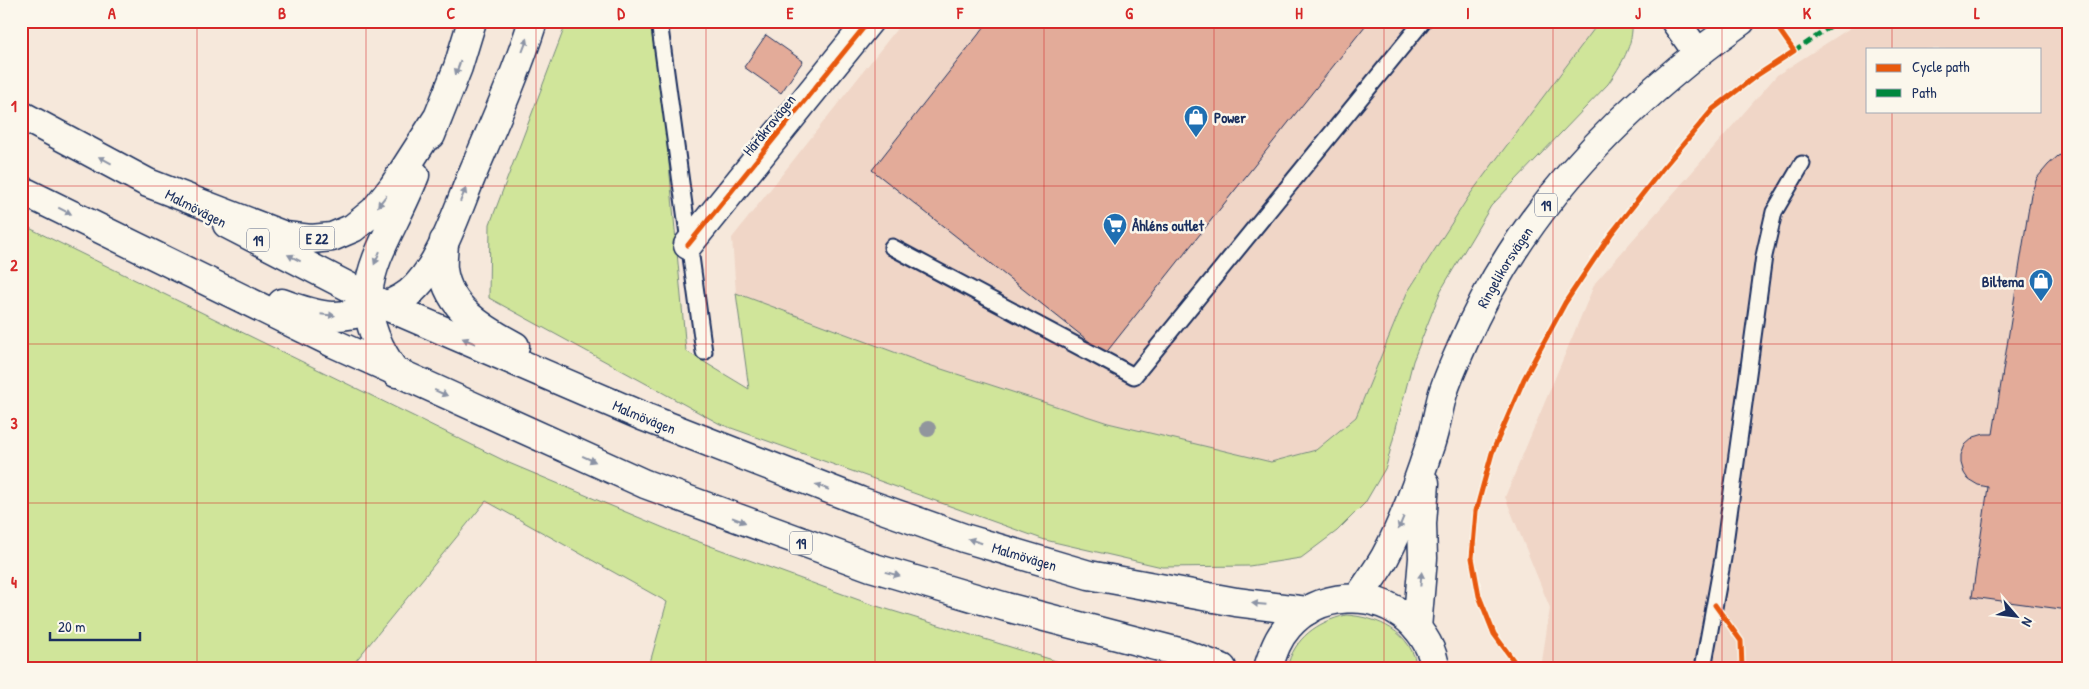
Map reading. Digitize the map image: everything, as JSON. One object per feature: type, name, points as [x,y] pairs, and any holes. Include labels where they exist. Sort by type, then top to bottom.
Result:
[{"type":"main road","name":"E 22","points":[[148,183],[285,236],[311,239],[332,237],[353,228],[374,211],[393,188],[438,117],[458,67],[472,21]]},
{"type":"main road","points":[[197,277],[317,314],[334,316],[408,294],[420,282],[444,240],[510,84],[533,21]]},
{"type":"main road","name":"Häråkravägen","points":[[688,245],[869,21]]},
{"type":"main road","points":[[1675,21],[1697,52]]},
{"type":"main road","name":"Ringelikorsvägen","points":[[1358,598],[1384,558],[1399,528],[1430,444],[1444,391],[1464,342],[1495,282],[1531,225],[1575,168],[1617,125],[1697,52],[1741,21]]},
{"type":"main road","name":"Malmövägen","points":[[21,115],[374,304],[642,416],[860,502],[1029,558],[1089,575],[1236,602],[1307,611]]},
{"type":"main road","points":[[396,373],[381,352],[371,329],[374,304],[370,275],[409,190],[438,117]]},
{"type":"main road","name":"19","points":[[21,190],[396,373],[645,484],[752,525],[880,570],[1006,607],[1179,652],[1222,668]]},
{"type":"main road","points":[[444,240],[443,269],[449,288],[457,304],[471,318],[493,334],[642,416]]},
{"type":"main road","name":"Ringelikorsvägen","points":[[1417,628],[1423,558],[1424,494],[1430,444]]},
{"type":"main road","points":[[1268,668],[1274,647],[1288,627],[1307,611],[1323,603],[1340,599],[1358,598],[1380,602],[1393,609],[1417,628],[1428,644],[1436,668]]},
{"type":"lane","points":[[659,21],[704,352]]},
{"type":"lane","points":[[892,247],[1134,376],[1423,21]]},
{"type":"lane","points":[[1703,668],[1723,558],[1764,256],[1774,212],[1802,164]]},
{"type":"shaded area","points":[[903,21],[1600,21],[1471,193],[1407,293],[1356,417],[1316,450],[1271,462],[1108,423],[926,364],[736,293],[732,238]]},
{"type":"shaded area","points":[[1861,21],[2068,21],[2068,668],[1541,668],[1550,608],[1505,497],[1595,283],[1777,75]]},
{"type":"green space","points":[[567,21],[656,21],[686,351],[749,389],[736,293],[926,364],[1108,423],[1271,462],[1316,450],[1356,417],[1407,293],[1471,193],[1600,21],[1632,21],[1632,30],[1626,54],[1608,84],[1491,206],[1441,290],[1413,361],[1386,467],[1365,503],[1337,531],[1301,558],[1249,566],[1162,567],[1045,540],[720,424],[489,298],[490,224]]},
{"type":"green space","points":[[21,224],[509,463],[683,536],[870,604],[1079,668],[652,668],[649,666],[667,602],[486,501],[350,668],[21,668]]},
{"type":"green space","points":[[1346,615],[1370,619],[1392,629],[1408,645],[1414,655],[1417,668],[1287,668],[1295,648],[1308,633],[1326,622]]},
{"type":"building","points":[[989,21],[1369,21],[1105,354],[872,170]]},
{"type":"building","points":[[766,35],[803,61],[781,93],[744,67]]},
{"type":"building","name":"Biltema","points":[[2068,152],[2068,610],[1972,597],[1988,487],[1978,485],[1968,479],[1961,463],[1961,455],[1965,445],[1974,437],[1993,434],[2031,194],[2037,178],[2048,165],[2058,156]]},
{"type":"marked path","points":[[1794,51],[1839,21]]},
{"type":"cycle path","points":[[688,245],[869,21]]},
{"type":"cycle path","points":[[1517,668],[1494,634],[1479,596],[1472,558],[1476,511],[1492,453],[1524,379],[1565,303],[1611,234],[1713,109],[1756,76],[1794,51],[1773,21]]},
{"type":"cycle path","points":[[1715,605],[1741,641],[1742,668]]},
{"type":"place","name":"Power","points":[[1196,138]]},
{"type":"place","name":"Åhléns outlet","points":[[1115,246]]},
{"type":"place","name":"Biltema","points":[[2041,302]]}]
